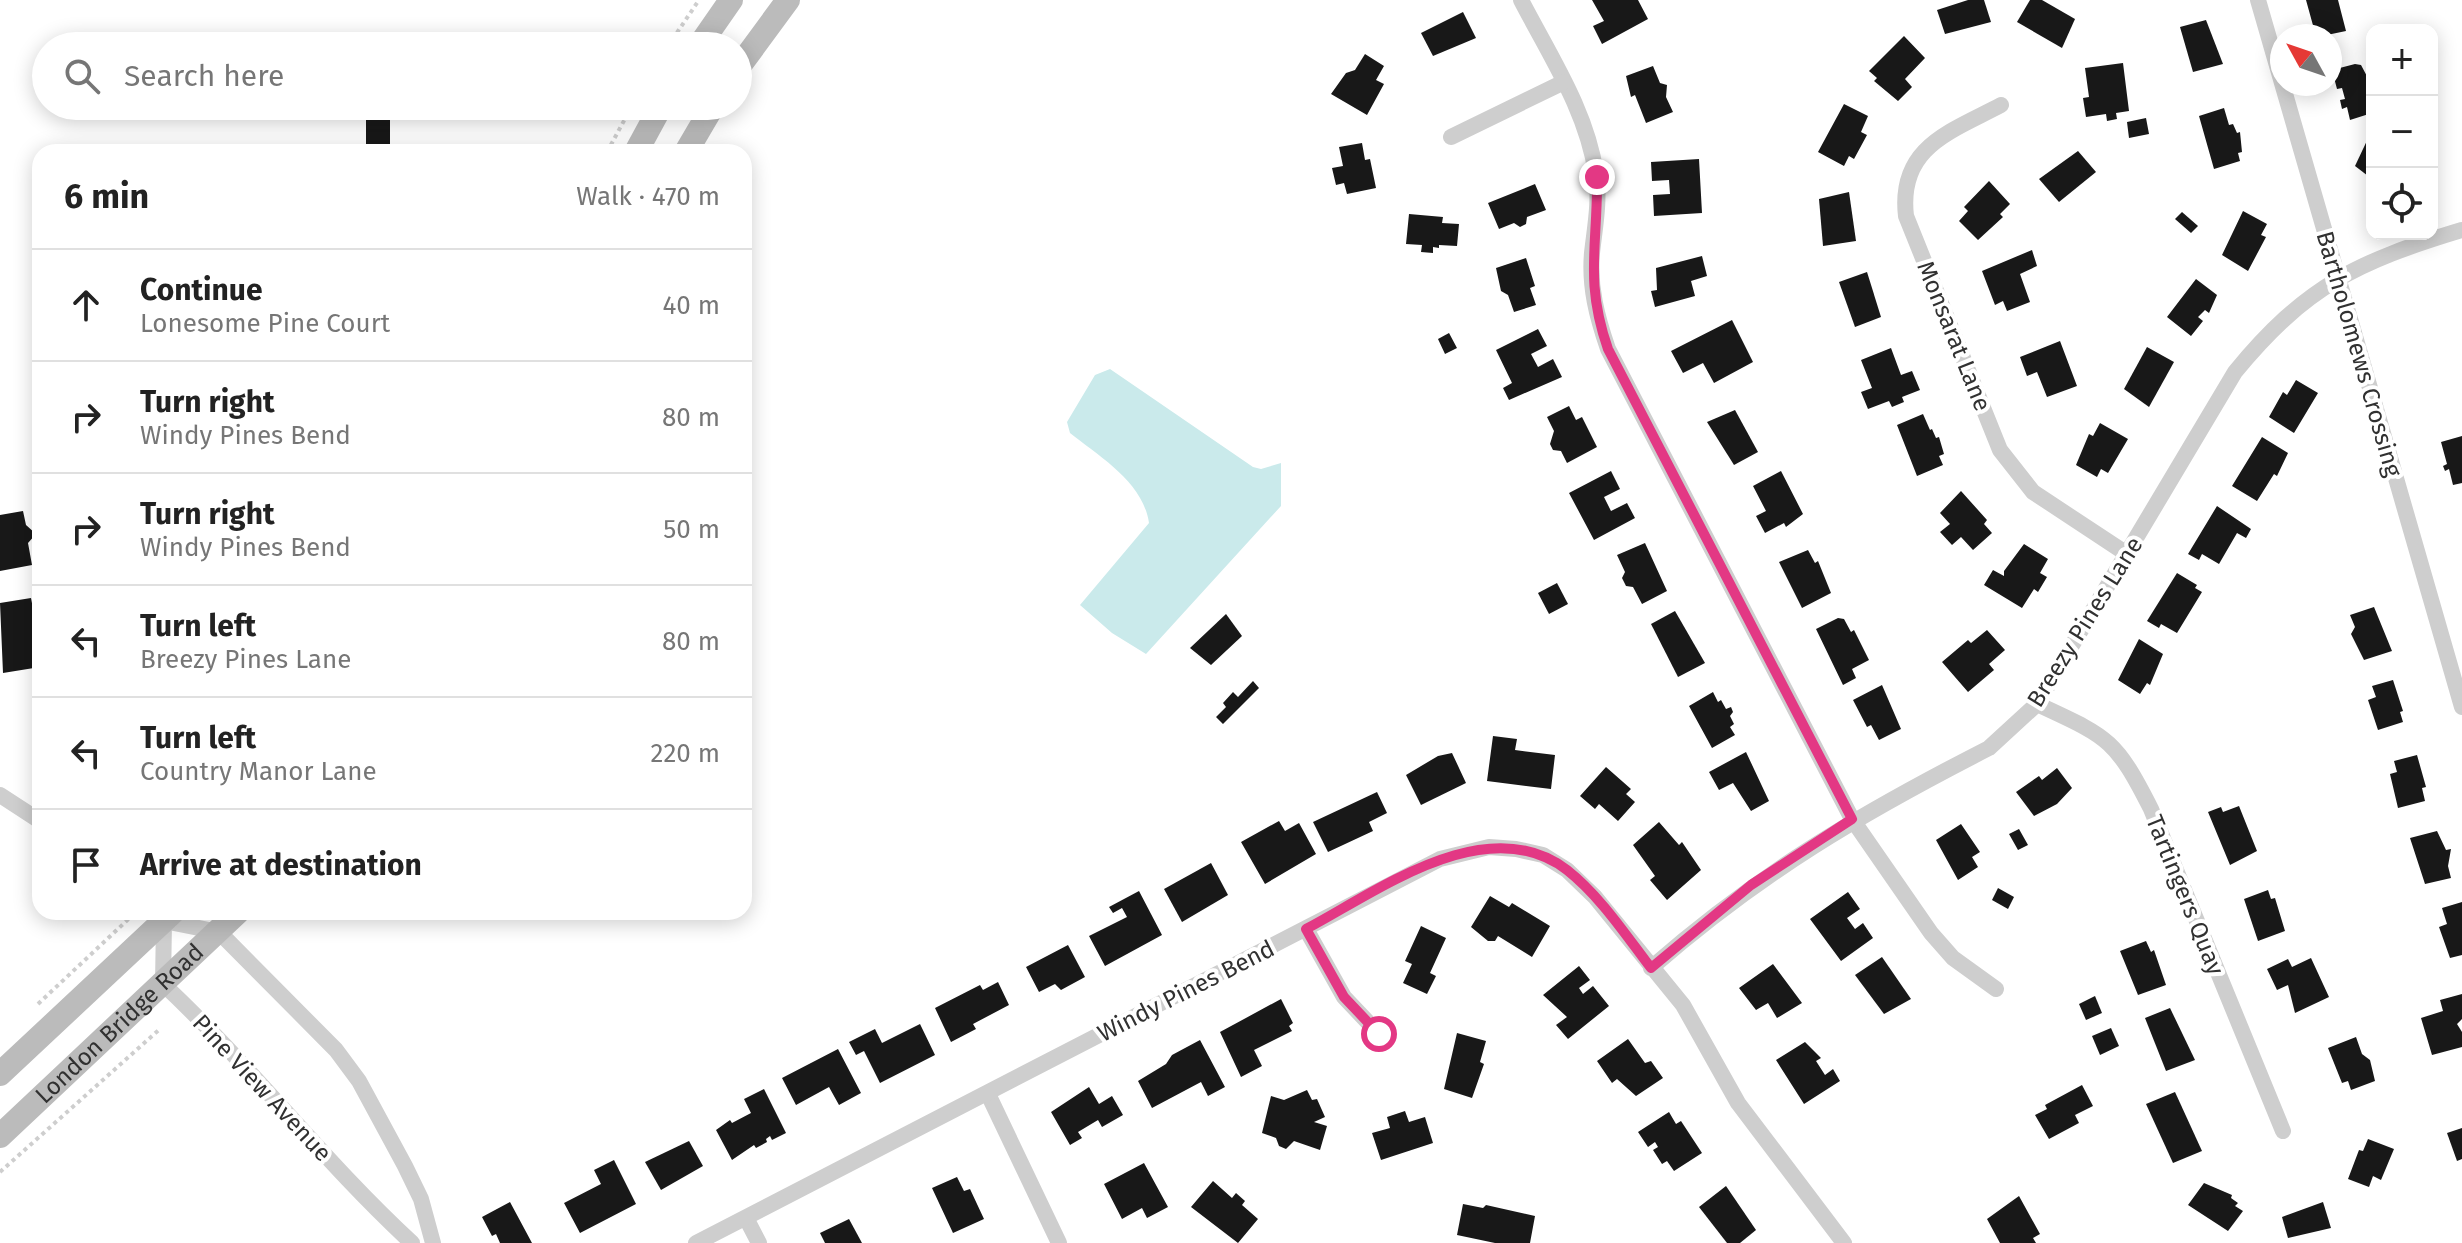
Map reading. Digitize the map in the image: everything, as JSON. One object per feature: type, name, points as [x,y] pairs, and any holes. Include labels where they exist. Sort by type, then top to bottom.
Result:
[{"type":"main road","points":[[709,32],[731,0]]},
{"type":"main road","points":[[752,49],[788,0]]},
{"type":"main road","points":[[640,144],[653,120]]},
{"type":"main road","points":[[691,144],[705,120]]},
{"type":"main road","name":"London Bridge Road","points":[[0,1074],[159,920]]},
{"type":"main road","name":"London Bridge Road","points":[[0,1136],[230,920]]},
{"type":"street","points":[[1521,0],[1583,119],[1597,177],[1592,285],[1596,315],[1608,349],[1852,819],[1931,933],[1953,958],[1996,989]]},
{"type":"street","name":"Bartholomews Crossing","points":[[2258,0],[2462,707]]},
{"type":"street","points":[[1451,137],[1564,82]]},
{"type":"street","name":"Monsarat Lane","points":[[2001,105],[1924,150],[1907,179],[1906,216],[2007,461],[2033,492],[2127,554]]},
{"type":"street","name":"Breezy Pines Lane","points":[[1651,968],[1751,885],[1852,819],[1989,748],[2037,704],[2235,372],[2296,306],[2338,276],[2386,255],[2462,230]]},
{"type":"street","name":"Tartingers Quay","points":[[2037,704],[2096,731],[2126,761],[2151,809],[2283,1131]]},
{"type":"street","points":[[0,795],[32,816]]},
{"type":"street","name":"Windy Pines Bend","points":[[696,1243],[1440,859],[1489,847],[1543,855],[1567,870],[1595,897],[1698,1028],[1738,1103],[1844,1243]]},
{"type":"street","points":[[163,984],[164,920]]},
{"type":"street","points":[[180,920],[219,932],[336,1050],[359,1081],[421,1199],[433,1243]]},
{"type":"street","points":[[1306,929],[1344,997],[1379,1034]]},
{"type":"street","name":"Pine View Avenue","points":[[163,984],[203,1021],[367,1201],[412,1243]]},
{"type":"street","points":[[988,1094],[1059,1243]]},
{"type":"street","points":[[746,1218],[759,1243]]},
{"type":"path","points":[[677,32],[699,0]]},
{"type":"path","points":[[611,144],[624,120]]},
{"type":"path","points":[[29,1013],[128,920]]},
{"type":"path","points":[[0,1172],[161,1028]]},
{"type":"water","points":[[1110,369],[1253,467],[1261,469],[1281,463],[1281,506],[1146,654],[1112,633],[1080,605],[1149,523],[1145,508],[1129,483],[1107,461],[1070,433],[1067,422],[1095,375]]},
{"type":"building","points":[[1592,0],[1638,0],[1648,19],[1602,44],[1593,26],[1604,21]]},
{"type":"building","points":[[1968,0],[1984,0],[1991,22],[1945,34],[1937,10]]},
{"type":"building","points":[[2030,0],[2042,0],[2075,19],[2062,48],[2017,22]]},
{"type":"building","points":[[2306,0],[2338,0],[2346,31],[2342,32],[2342,24],[2313,24]]},
{"type":"building","points":[[1463,12],[1476,38],[1433,56],[1421,33]]},
{"type":"building","points":[[2206,20],[2223,64],[2193,72],[2180,27]]},
{"type":"building","points":[[1904,36],[1925,58],[1905,79],[1912,87],[1898,101],[1874,81],[1877,78],[1869,71]]},
{"type":"building","points":[[1365,54],[1384,66],[1376,80],[1384,84],[1367,115],[1331,94],[1346,73],[1355,70]]},
{"type":"building","points":[[2123,63],[2129,111],[2116,113],[2117,119],[2107,121],[2106,114],[2086,117],[2083,98],[2089,97],[2085,68]]},
{"type":"building","points":[[2361,65],[2366,74],[2366,115],[2350,120],[2347,107],[2342,109],[2340,100],[2345,99],[2342,67]]},
{"type":"building","points":[[1653,66],[1660,83],[1667,85],[1666,97],[1673,112],[1646,123],[1635,95],[1631,97],[1626,76]]},
{"type":"building","points":[[1844,104],[1868,116],[1861,132],[1867,135],[1854,159],[1849,156],[1844,166],[1818,152]]},
{"type":"building","points":[[2224,108],[2229,125],[2233,124],[2237,133],[2240,132],[2242,152],[2238,153],[2240,161],[2214,169],[2199,116]]},
{"type":"building","points":[[2146,118],[2149,134],[2129,138],[2127,122]]},
{"type":"building","points":[[366,120],[390,120],[390,144],[366,144]]},
{"type":"building","points":[[1362,143],[1365,160],[1370,159],[1376,188],[1347,194],[1344,183],[1336,185],[1332,168],[1343,166],[1339,147]]},
{"type":"building","points":[[2366,143],[2366,174],[2355,166]]},
{"type":"building","points":[[2078,151],[2096,172],[2059,202],[2039,179]]},
{"type":"building","points":[[1699,159],[1702,213],[1654,216],[1653,195],[1670,194],[1669,180],[1652,181],[1651,162]]},
{"type":"building","points":[[1989,181],[2010,204],[2000,214],[2003,217],[1978,240],[1959,221],[1968,211],[1964,207]]},
{"type":"building","points":[[1535,184],[1546,210],[1527,217],[1526,224],[1520,227],[1514,223],[1499,229],[1488,203]]},
{"type":"building","points":[[1849,192],[1856,241],[1823,246],[1819,199]]},
{"type":"building","points":[[2243,211],[2267,224],[2261,235],[2266,237],[2248,271],[2222,255]]},
{"type":"building","points":[[2182,212],[2198,226],[2191,233],[2175,219]]},
{"type":"building","points":[[1409,214],[1443,217],[1442,223],[1459,224],[1457,246],[1439,245],[1439,248],[1433,247],[1433,253],[1421,252],[1422,245],[1406,244]]},
{"type":"building","points":[[2032,250],[2037,266],[2020,274],[2030,302],[2007,311],[2003,301],[1995,305],[1982,271]]},
{"type":"building","points":[[1702,256],[1707,276],[1691,281],[1695,296],[1655,307],[1651,291],[1657,290],[1656,268]]},
{"type":"building","points":[[1526,258],[1535,286],[1530,288],[1536,305],[1514,312],[1508,295],[1501,291],[1496,268]]},
{"type":"building","points":[[1867,272],[1881,317],[1855,327],[1839,282]]},
{"type":"building","points":[[2196,279],[2217,295],[2209,313],[2205,310],[2198,317],[2203,321],[2191,336],[2167,317]]},
{"type":"building","points":[[1732,320],[1753,362],[1714,383],[1703,363],[1683,373],[1671,351]]},
{"type":"building","points":[[1538,329],[1547,346],[1531,354],[1538,367],[1553,359],[1562,377],[1509,400],[1503,388],[1512,383],[1496,350]]},
{"type":"building","points":[[1449,333],[1457,348],[1445,354],[1438,339]]},
{"type":"building","points":[[2060,341],[2077,386],[2047,397],[2037,372],[2027,376],[2020,357]]},
{"type":"building","points":[[2147,347],[2174,362],[2149,407],[2124,389]]},
{"type":"building","points":[[1891,348],[1901,375],[1912,371],[1920,390],[1902,397],[1904,402],[1892,407],[1889,401],[1868,409],[1861,392],[1872,388],[1861,360]]},
{"type":"building","points":[[2296,380],[2318,393],[2294,433],[2269,417],[2283,392],[2287,395]]},
{"type":"building","points":[[1569,406],[1576,420],[1582,417],[1597,447],[1567,463],[1561,451],[1553,450],[1550,444],[1554,431],[1547,417]]},
{"type":"building","points":[[1735,410],[1758,452],[1734,465],[1707,422]]},
{"type":"building","points":[[1923,414],[1930,430],[1936,438],[1939,437],[1944,454],[1939,456],[1943,465],[1917,476],[1897,425]]},
{"type":"building","points":[[2100,423],[2128,439],[2108,473],[2101,469],[2097,477],[2076,465],[2089,434],[2093,436]]},
{"type":"building","points":[[2462,436],[2462,483],[2453,485],[2449,469],[2445,471],[2443,466],[2447,464],[2441,442]]},
{"type":"building","points":[[2262,437],[2288,453],[2277,476],[2274,474],[2257,501],[2232,486]]},
{"type":"building","points":[[1611,471],[1620,489],[1604,497],[1611,511],[1627,503],[1635,518],[1594,540],[1569,493]]},
{"type":"building","points":[[1781,471],[1803,514],[1786,527],[1784,523],[1765,533],[1756,516],[1766,511],[1753,486]]},
{"type":"building","points":[[1961,491],[1987,520],[1984,524],[1992,533],[1973,550],[1961,537],[1952,545],[1940,532],[1950,524],[1940,513]]},
{"type":"building","points":[[2217,506],[2251,529],[2246,538],[2237,533],[2219,564],[2202,554],[2199,560],[2188,554]]},
{"type":"building","points":[[23,511],[26,525],[32,530],[32,538],[28,543],[32,565],[0,571],[0,515]]},
{"type":"building","points":[[1645,543],[1667,591],[1642,604],[1633,587],[1626,586],[1622,578],[1625,572],[1617,555]]},
{"type":"building","points":[[2024,544],[2048,559],[2040,573],[2047,577],[2038,592],[2034,589],[2022,608],[1984,585],[1993,570],[2004,576],[2004,571]]},
{"type":"building","points":[[1808,550],[1815,563],[1818,561],[1831,593],[1802,608],[1779,562]]},
{"type":"building","points":[[2177,573],[2197,585],[2195,588],[2202,592],[2177,633],[2161,624],[2159,628],[2147,621]]},
{"type":"building","points":[[1557,583],[1568,604],[1549,614],[1538,593]]},
{"type":"building","points":[[31,598],[32,668],[3,673],[0,603]]},
{"type":"building","points":[[2374,607],[2392,651],[2364,660],[2351,634],[2355,627],[2350,615]]},
{"type":"building","points":[[1675,611],[1705,663],[1678,677],[1651,624]]},
{"type":"building","points":[[1226,614],[1242,636],[1211,665],[1190,648]]},
{"type":"building","points":[[1838,618],[1844,619],[1851,632],[1854,630],[1869,660],[1852,669],[1856,678],[1843,685],[1816,629]]},
{"type":"building","points":[[1987,630],[2005,650],[1989,664],[1994,670],[1968,692],[1942,662],[1968,640],[1971,643]]},
{"type":"building","points":[[2139,639],[2163,654],[2150,685],[2147,683],[2140,694],[2118,680]]},
{"type":"building","points":[[2393,680],[2403,711],[2400,712],[2403,722],[2378,730],[2368,700],[2376,697],[2372,686]]},
{"type":"building","points":[[1253,681],[1259,688],[1223,724],[1216,717],[1226,707],[1223,703],[1233,692],[1238,697]]},
{"type":"building","points":[[1882,685],[1901,729],[1879,740],[1871,725],[1867,727],[1853,700]]},
{"type":"building","points":[[1713,692],[1726,709],[1731,707],[1733,712],[1730,716],[1734,724],[1730,727],[1735,735],[1712,748],[1689,706]]},
{"type":"building","points":[[1493,736],[1517,739],[1515,750],[1555,755],[1551,789],[1487,781]]},
{"type":"building","points":[[1746,752],[1769,801],[1751,811],[1733,783],[1719,790],[1709,772]]},
{"type":"building","points":[[1452,753],[1466,783],[1421,805],[1406,775],[1438,756]]},
{"type":"building","points":[[2417,755],[2426,787],[2422,788],[2425,801],[2398,808],[2390,774],[2397,772],[2394,761]]},
{"type":"building","points":[[1606,767],[1631,789],[1626,794],[1635,802],[1618,821],[1599,804],[1595,809],[1580,796]]},
{"type":"building","points":[[2057,768],[2072,788],[2057,804],[2034,816],[2016,792],[2039,776],[2042,780]]},
{"type":"building","points":[[1377,792],[1387,813],[1369,822],[1373,831],[1328,852],[1313,822]]},
{"type":"building","points":[[2239,806],[2257,851],[2230,865],[2208,812],[2221,807],[2223,812]]},
{"type":"building","points":[[1279,821],[1285,831],[1299,823],[1316,854],[1265,884],[1241,842]]},
{"type":"building","points":[[1659,822],[1679,845],[1682,842],[1701,870],[1667,900],[1650,880],[1655,876],[1633,845]]},
{"type":"building","points":[[1961,824],[1980,852],[1972,857],[1978,867],[1958,880],[1936,840]]},
{"type":"building","points":[[2019,829],[2028,845],[2018,850],[2009,834]]},
{"type":"building","points":[[2437,831],[2446,850],[2451,849],[2448,866],[2451,878],[2425,884],[2410,838]]},
{"type":"building","points":[[1211,863],[1228,895],[1182,922],[1164,889]]},
{"type":"building","points":[[1998,888],[2014,897],[2008,909],[1992,900]]},
{"type":"building","points":[[2268,890],[2271,899],[2275,898],[2285,931],[2258,941],[2244,899]]},
{"type":"building","points":[[1139,891],[1162,935],[1105,966],[1089,936],[1127,917],[1122,908],[1113,913],[1109,907]]},
{"type":"building","points":[[1848,892],[1860,909],[1847,918],[1855,929],[1863,923],[1873,938],[1841,961],[1810,919]]},
{"type":"building","points":[[1490,896],[1509,907],[1512,903],[1550,926],[1532,957],[1498,936],[1495,941],[1488,941],[1471,927]]},
{"type":"building","points":[[2462,902],[2462,955],[2450,958],[2439,927],[2447,924],[2442,908]]},
{"type":"building","points":[[1421,926],[1446,938],[1430,973],[1436,976],[1427,994],[1403,983],[1412,964],[1405,961]]},
{"type":"building","points":[[2146,941],[2151,952],[2154,950],[2166,985],[2138,995],[2120,951]]},
{"type":"building","points":[[1068,945],[1085,977],[1061,990],[1055,984],[1039,992],[1026,967]]},
{"type":"building","points":[[1882,957],[1911,999],[1884,1014],[1855,975]]},
{"type":"building","points":[[2311,958],[2329,997],[2295,1013],[2288,985],[2277,990],[2267,969],[2288,959],[2292,967]]},
{"type":"building","points":[[1773,964],[1802,1003],[1777,1018],[1768,1003],[1756,1010],[1739,988]]},
{"type":"building","points":[[1579,966],[1590,980],[1579,988],[1583,994],[1593,986],[1609,1006],[1568,1039],[1556,1025],[1567,1017],[1543,995]]},
{"type":"building","points":[[998,982],[1009,1005],[973,1024],[976,1029],[951,1042],[935,1008],[980,985],[983,990]]},
{"type":"building","points":[[2462,994],[2462,1019],[2457,1024],[2462,1032],[2462,1047],[2432,1055],[2421,1018],[2443,1011],[2440,1000]]},
{"type":"building","points":[[2095,996],[2102,1013],[2086,1020],[2079,1004]]},
{"type":"building","points":[[1281,999],[1293,1023],[1289,1026],[1292,1031],[1254,1050],[1262,1066],[1241,1077],[1220,1032]]},
{"type":"building","points":[[2170,1008],[2195,1060],[2166,1071],[2145,1018]]},
{"type":"building","points":[[920,1024],[935,1055],[880,1083],[864,1051],[856,1055],[849,1042],[875,1029],[882,1043]]},
{"type":"building","points":[[2111,1028],[2119,1046],[2100,1055],[2092,1036]]},
{"type":"building","points":[[1457,1033],[1486,1041],[1480,1062],[1484,1064],[1472,1098],[1444,1089]]},
{"type":"building","points":[[2356,1037],[2362,1054],[2370,1060],[2375,1081],[2351,1090],[2348,1081],[2342,1083],[2328,1048]]},
{"type":"building","points":[[1628,1039],[1645,1063],[1651,1061],[1663,1078],[1636,1096],[1617,1079],[1612,1083],[1597,1061]]},
{"type":"building","points":[[1200,1040],[1225,1087],[1208,1096],[1201,1082],[1152,1108],[1138,1081],[1166,1064],[1172,1055]]},
{"type":"building","points":[[1805,1042],[1821,1058],[1816,1061],[1825,1075],[1833,1069],[1840,1081],[1804,1104],[1776,1060]]},
{"type":"building","points":[[838,1049],[861,1093],[839,1105],[829,1087],[796,1105],[782,1078]]},
{"type":"building","points":[[2082,1085],[2093,1106],[2075,1115],[2079,1123],[2049,1139],[2035,1115],[2047,1109],[2045,1105]]},
{"type":"building","points":[[1089,1087],[1099,1104],[1112,1096],[1123,1115],[1102,1127],[1098,1120],[1078,1132],[1082,1138],[1070,1145],[1051,1112]]},
{"type":"building","points":[[764,1089],[786,1133],[772,1140],[770,1136],[767,1142],[756,1148],[754,1145],[732,1160],[716,1130],[730,1120],[732,1123],[751,1113],[744,1099]]},
{"type":"building","points":[[1307,1090],[1312,1100],[1317,1099],[1325,1117],[1314,1122],[1327,1126],[1320,1150],[1294,1141],[1286,1149],[1279,1146],[1276,1138],[1262,1133],[1271,1096],[1284,1100]]},
{"type":"building","points":[[2175,1092],[2202,1151],[2173,1163],[2146,1104]]},
{"type":"building","points":[[1405,1111],[1409,1122],[1425,1117],[1433,1143],[1381,1160],[1372,1133],[1390,1128],[1387,1117]]},
{"type":"building","points":[[1669,1112],[1676,1124],[1681,1121],[1702,1153],[1674,1171],[1667,1161],[1662,1164],[1653,1150],[1658,1147],[1655,1142],[1648,1147],[1638,1132]]},
{"type":"building","points":[[2462,1128],[2462,1159],[2457,1161],[2447,1133]]},
{"type":"building","points":[[2368,1139],[2394,1149],[2381,1180],[2373,1176],[2369,1187],[2348,1179],[2359,1150],[2363,1151]]},
{"type":"building","points":[[689,1141],[703,1166],[661,1190],[645,1162]]},
{"type":"building","points":[[614,1160],[636,1204],[580,1233],[564,1203],[601,1184],[594,1170]]},
{"type":"building","points":[[1144,1163],[1168,1207],[1147,1218],[1142,1208],[1122,1219],[1104,1184]]},
{"type":"building","points":[[957,1177],[964,1191],[970,1189],[984,1219],[953,1233],[932,1188]]},
{"type":"building","points":[[1213,1181],[1232,1198],[1236,1193],[1245,1201],[1242,1205],[1258,1219],[1238,1243],[1191,1207]]},
{"type":"building","points":[[2204,1183],[2232,1195],[2231,1198],[2238,1203],[2235,1206],[2243,1211],[2228,1231],[2188,1205]]},
{"type":"building","points":[[1726,1186],[1756,1230],[1740,1243],[1727,1243],[1699,1207]]},
{"type":"building","points":[[2019,1196],[2040,1234],[2033,1238],[2036,1243],[2000,1243],[1987,1219]]},
{"type":"building","points":[[510,1202],[532,1243],[500,1243],[496,1234],[492,1236],[482,1217]]},
{"type":"building","points":[[2323,1202],[2331,1228],[2288,1238],[2282,1217]]},
{"type":"building","points":[[1463,1204],[1483,1208],[1486,1205],[1535,1216],[1530,1243],[1495,1243],[1457,1235]]},
{"type":"building","points":[[849,1219],[862,1243],[825,1243],[820,1233]]},
{"type":"route","points":[[1379,1034],[1344,997],[1306,929],[1440,859],[1489,847],[1543,855],[1567,870],[1595,897],[1651,968],[1751,885],[1852,819],[1608,349],[1596,315],[1592,285],[1592,255],[1598,211],[1597,177]]}]
